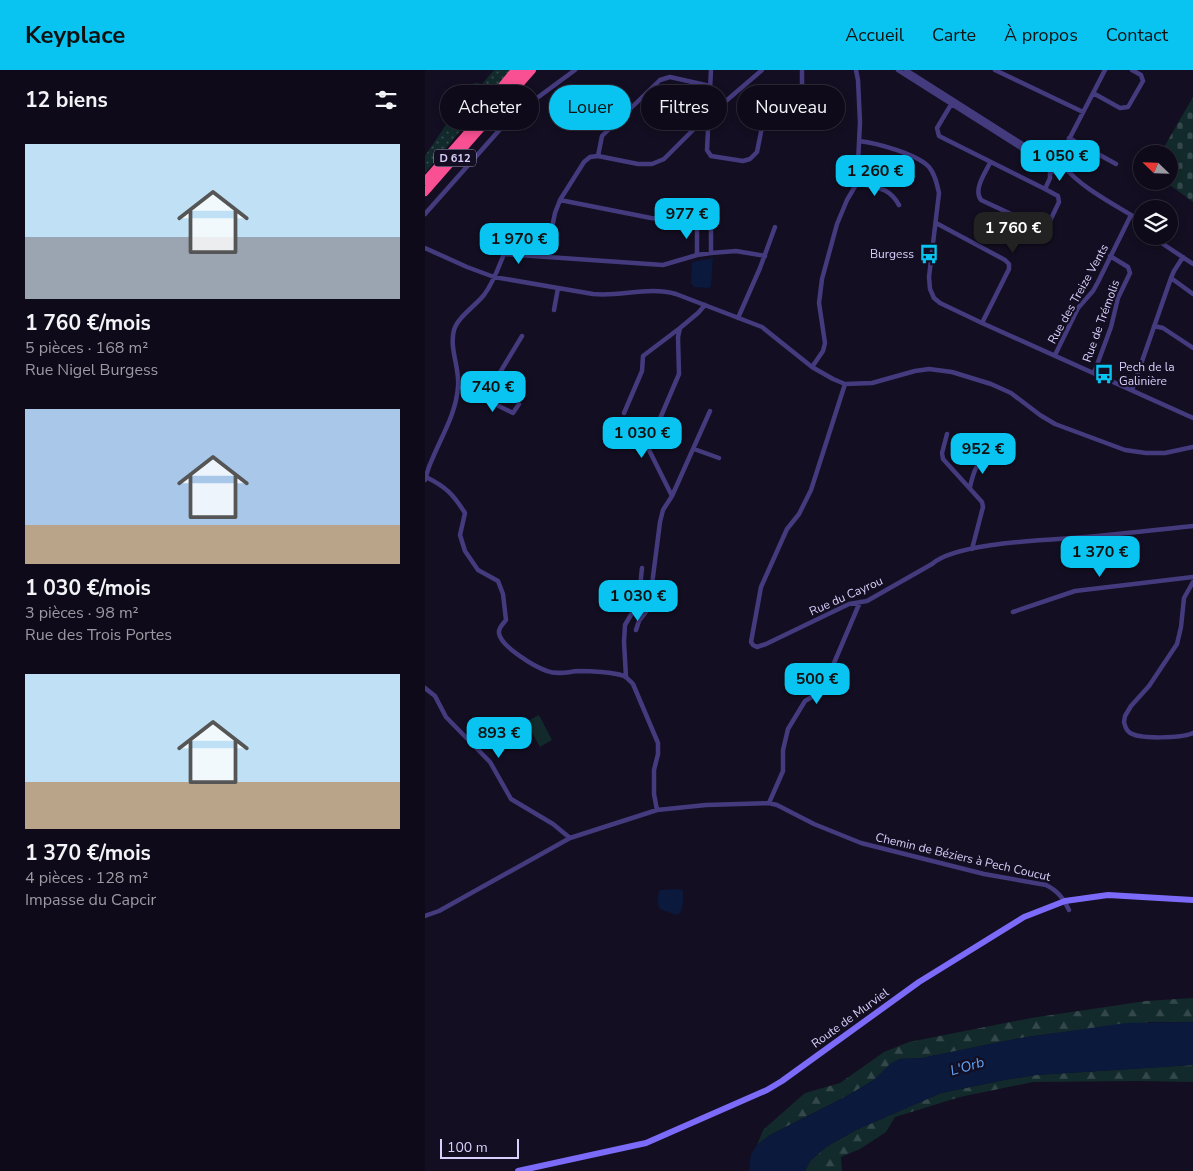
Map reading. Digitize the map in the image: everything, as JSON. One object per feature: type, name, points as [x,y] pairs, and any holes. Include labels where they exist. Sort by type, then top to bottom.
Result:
[{"type":"highway","points":[[504,85],[515,70]]},
{"type":"highway","name":"D 612","points":[[510,85],[523,70]]},
{"type":"highway","name":"D 612","points":[[519,85],[532,70]]},
{"type":"highway","points":[[524,85],[539,70]]},
{"type":"highway","name":"D 612","points":[[425,181],[469,130]]},
{"type":"highway","name":"D 612","points":[[425,192],[479,130]]},
{"type":"main road","name":"Route de Murviel","points":[[518,1171],[647,1143],[767,1090],[919,982],[1024,917],[1065,901],[1108,895],[1193,900]]},
{"type":"street","points":[[425,214],[510,118],[575,70]]},
{"type":"street","points":[[710,85],[711,70]]},
{"type":"street","points":[[727,100],[762,70]]},
{"type":"street","points":[[708,130],[707,150],[711,156],[743,161],[751,159],[757,152],[767,102],[771,95],[776,92],[797,92],[802,86],[802,70]]},
{"type":"street","points":[[856,70],[859,80]]},
{"type":"street","points":[[812,367],[823,351],[825,343],[819,303],[822,279],[837,224],[847,200],[857,183],[860,122],[859,80],[861,70]]},
{"type":"street","points":[[898,70],[1029,153],[1055,160]]},
{"type":"street","points":[[995,70],[1083,112]]},
{"type":"street","points":[[1045,189],[1055,160],[1063,152],[1105,70]]},
{"type":"street","points":[[1093,93],[1120,108],[1128,107],[1143,81],[1141,75],[1132,70]]},
{"type":"street","points":[[909,71],[1032,150],[1055,160],[1064,166],[1070,174],[1131,215]]},
{"type":"street","points":[[655,85],[660,80],[670,77],[706,85]]},
{"type":"street","points":[[599,156],[602,136],[641,98]]},
{"type":"street","points":[[952,103],[937,128],[939,136],[1057,196],[1059,202],[1045,228],[981,200],[977,191],[990,163]]},
{"type":"street","points":[[546,257],[555,213],[560,200],[584,162],[590,157],[599,156],[638,164],[652,164],[664,160],[694,130]]},
{"type":"street","points":[[1069,138],[1116,164]]},
{"type":"street","points":[[859,141],[883,145],[919,160],[930,167],[939,193],[929,277],[930,289],[934,298],[940,303],[982,324],[1193,418]]},
{"type":"street","points":[[1050,178],[1064,166]]},
{"type":"street","points":[[1050,170],[1070,174]]},
{"type":"street","points":[[857,183],[888,190],[899,205]]},
{"type":"street","points":[[560,200],[651,218],[711,224],[711,253]]},
{"type":"street","name":"Rue des Treize Vents","points":[[1055,355],[1078,308],[1093,291],[1131,215]]},
{"type":"street","points":[[936,223],[1005,260],[1009,264],[1009,268],[982,324]]},
{"type":"street","points":[[697,224],[697,255]]},
{"type":"street","points":[[738,318],[765,256],[775,226]]},
{"type":"street","points":[[1165,245],[1193,264]]},
{"type":"street","points":[[425,248],[495,277],[607,295],[649,290],[665,291],[762,327],[812,367],[845,384],[872,383],[929,369],[952,372],[991,384],[1011,393],[1055,424],[1125,450],[1165,454],[1193,447]]},
{"type":"street","points":[[657,810],[654,794],[654,770],[658,754],[658,743],[633,684],[626,677],[619,675],[579,671],[557,673],[547,671],[523,658],[506,644],[499,635],[499,630],[506,620],[503,594],[498,581],[478,570],[465,551],[460,535],[465,513],[458,502],[451,492],[441,484],[426,478],[430,462],[445,432],[454,408],[458,378],[453,352],[453,335],[455,327],[483,296],[495,277],[504,254],[663,265],[711,253],[736,251],[765,256]]},
{"type":"street","name":"Rue de Trémolis","points":[[1093,373],[1113,322],[1118,298],[1129,273],[1128,267],[1110,256]]},
{"type":"street","points":[[1132,390],[1171,278],[1183,257]]},
{"type":"street","points":[[1171,278],[1193,294]]},
{"type":"street","points":[[554,310],[558,288]]},
{"type":"street","points":[[624,413],[642,371],[643,356],[680,328],[705,305]]},
{"type":"street","points":[[1154,326],[1163,328],[1193,348]]},
{"type":"street","points":[[672,496],[649,450],[650,442],[679,374],[678,336],[680,328]]},
{"type":"street","points":[[484,399],[522,336]]},
{"type":"street","name":"Rue du Cayrou","points":[[845,384],[811,490],[799,514],[787,529],[761,587],[751,642],[757,647],[849,604],[867,600],[932,564],[939,558],[972,549],[1026,542],[1193,526]]},
{"type":"street","points":[[458,386],[513,412],[519,404]]},
{"type":"street","points":[[636,630],[639,621],[649,608],[663,510],[672,496],[710,412]]},
{"type":"street","points":[[947,434],[942,452],[943,459],[970,487],[980,499],[983,507],[972,549]]},
{"type":"street","points":[[694,449],[719,458]]},
{"type":"street","points":[[970,487],[974,468],[991,456]]},
{"type":"street","points":[[626,677],[625,625],[639,597],[642,568]]},
{"type":"street","points":[[1013,612],[1082,590],[1193,577]]},
{"type":"street","points":[[1192,584],[1185,598],[1177,644],[1149,686],[1131,706],[1124,722],[1130,733],[1138,736],[1176,736],[1193,733]]},
{"type":"street","points":[[769,803],[783,771],[783,750],[788,729],[805,701],[815,695],[833,663],[860,602]]},
{"type":"street","points":[[425,688],[435,696],[446,717],[490,762],[511,798],[553,824],[570,838]]},
{"type":"street","name":"Chemin de Béziers à Pech Coucut","points":[[425,916],[439,911],[570,838],[657,810],[706,805],[769,803],[861,843],[984,874],[1046,885],[1054,889],[1065,901],[1069,910]]},
{"type":"green space","points":[[494,70],[512,70],[499,85],[473,85],[474,83],[482,84]]},
{"type":"green space","points":[[1193,97],[1193,202],[1176,190],[1178,145],[1165,145]]},
{"type":"green space","points":[[442,130],[461,130],[425,173],[425,156]]},
{"type":"green space","points":[[539,715],[552,740],[540,747],[526,722]]},
{"type":"green space","points":[[1193,998],[1193,1022],[1151,1022],[1048,1034],[922,1058],[900,1059],[891,1064],[874,1080],[770,1135],[757,1145],[763,1130],[805,1093],[840,1083],[884,1052],[909,1042],[1031,1018],[1146,1001]]},
{"type":"green space","points":[[1193,1065],[1193,1082],[1033,1082],[960,1097],[895,1117],[886,1132],[860,1149],[841,1157],[842,1171],[805,1171],[810,1161],[826,1147],[856,1130],[941,1093],[1036,1075]]},
{"type":"water","points":[[713,258],[711,286],[709,288],[694,287],[691,283],[692,262]]},
{"type":"water","points":[[680,889],[683,891],[683,900],[682,909],[679,914],[676,915],[660,909],[658,894],[660,890]]},
{"type":"water","name":"L'Orb","points":[[1193,1022],[1193,1065],[1036,1075],[941,1093],[856,1130],[826,1147],[810,1161],[805,1171],[749,1171],[751,1154],[757,1145],[770,1135],[845,1097],[874,1080],[891,1063],[900,1059],[922,1058],[1015,1039],[1126,1023]]},
{"type":"place","name":"Burgess","points":[[929,254]]},
{"type":"place","name":"Pech de la Galinière","points":[[1104,374]]}]
